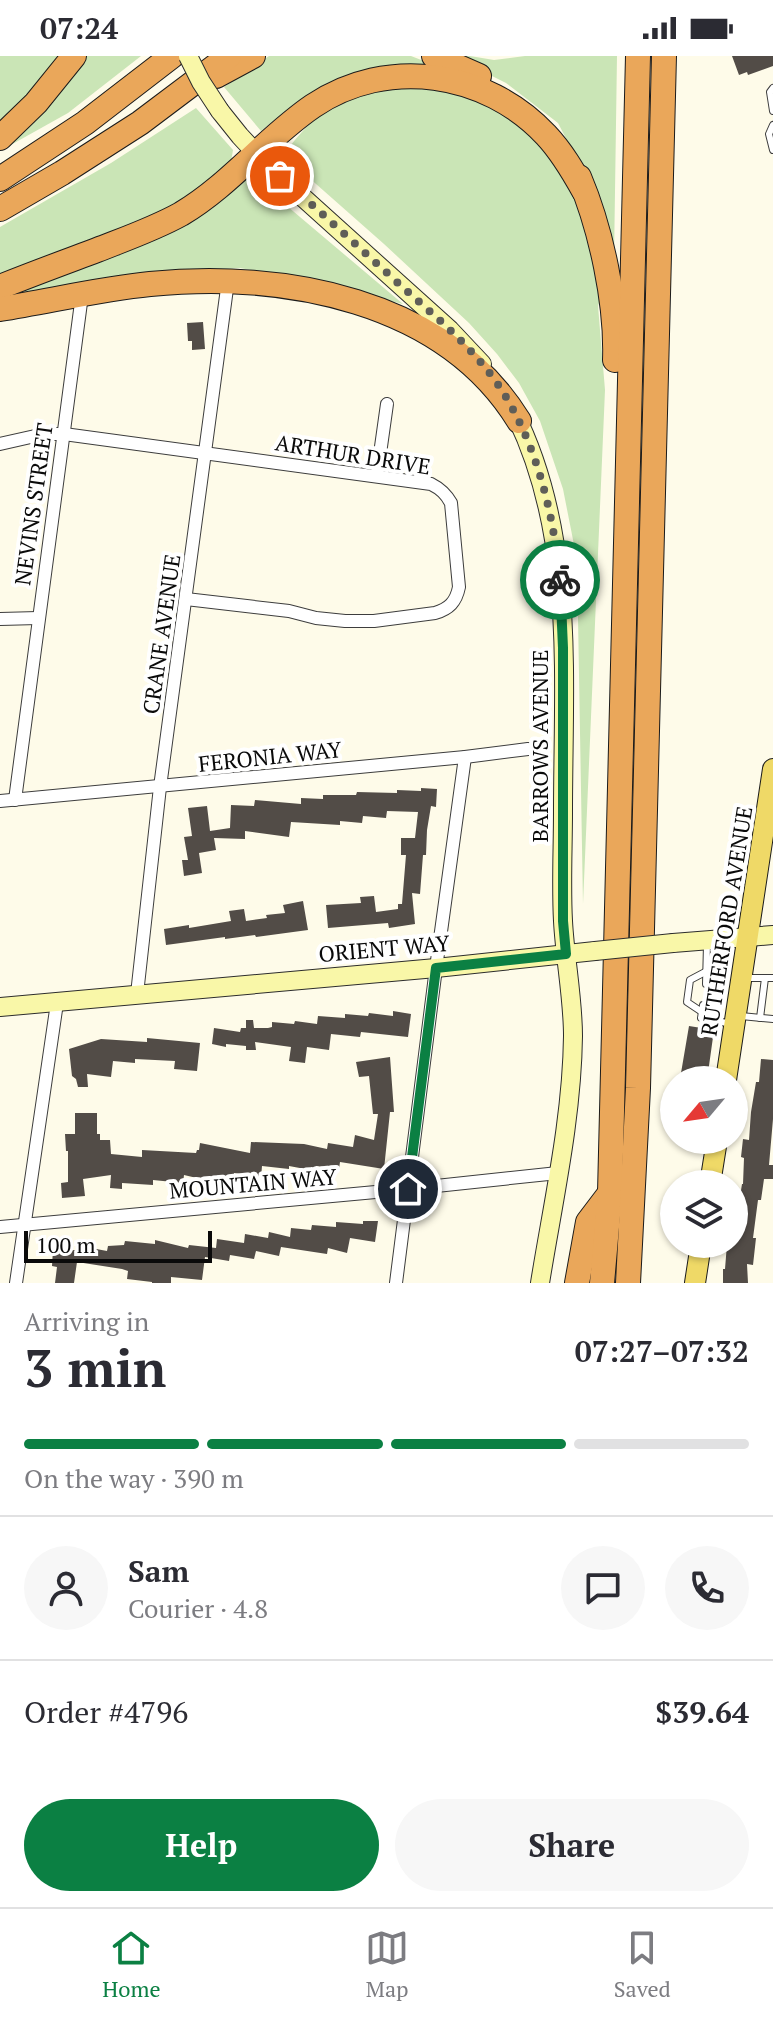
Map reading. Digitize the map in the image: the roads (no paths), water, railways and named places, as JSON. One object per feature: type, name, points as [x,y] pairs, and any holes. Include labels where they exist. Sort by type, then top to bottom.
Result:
[{"type":"highway","points":[[0,138],[50,87],[74,56]]},
{"type":"highway","points":[[140,123],[229,56]]},
{"type":"highway","points":[[0,209],[253,56]]},
{"type":"highway","points":[[434,56],[492,83],[523,103],[560,144],[584,191],[598,233],[613,321],[615,371],[629,398]]},
{"type":"highway","points":[[602,1283],[610,1193],[638,56]]},
{"type":"highway","points":[[628,1283],[638,1088],[664,56]]},
{"type":"highway","points":[[0,179],[85,123],[166,60]]},
{"type":"highway","points":[[0,287],[140,234],[171,219],[200,200],[300,116],[337,93],[373,80],[425,76],[463,83],[498,99],[538,127],[556,146],[584,191]]},
{"type":"highway","points":[[0,309],[149,284],[228,281],[316,293],[404,319],[437,339],[478,370],[519,421]]},
{"type":"highway","points":[[577,1283],[588,1222],[610,1193]]},
{"type":"main road","name":"RUTHERFORD AVENUE","points":[[728,1066],[735,1020],[733,984],[747,937],[773,769]]},
{"type":"main road","points":[[761,849],[773,889]]},
{"type":"main road","points":[[695,1283],[699,1258]]},
{"type":"street","name":"BARROWS AVENUE","points":[[188,56],[220,111],[256,154],[459,339],[496,381],[519,421],[549,509],[561,588],[563,921],[573,1034],[569,1092],[540,1283]]},
{"type":"street","name":"CRANE AVENUE","points":[[137,994],[160,787],[228,281]]},
{"type":"street","name":"NEVINS STREET","points":[[15,800],[82,295]]},
{"type":"street","points":[[377,475],[387,404]]},
{"type":"street","name":"ARTHUR DRIVE","points":[[0,444],[44,434],[64,434],[204,452],[431,484],[440,488],[451,503],[459,587],[452,605],[444,610],[374,621],[345,621],[186,599]]},
{"type":"street","points":[[0,619],[38,618]]},
{"type":"street","name":"FERONIA WAY","points":[[15,800],[528,749]]},
{"type":"street","points":[[396,1283],[465,757]]},
{"type":"street","points":[[0,801],[15,800]]},
{"type":"street","name":"ORIENT WAY","points":[[0,1006],[773,935]]},
{"type":"street","points":[[16,1283],[57,1003]]},
{"type":"street","name":"MOUNTAIN WAY","points":[[0,1227],[558,1173]]},
{"type":"lane","points":[[773,88],[770,92],[773,111]]},
{"type":"lane","points":[[773,125],[769,134],[773,150]]},
{"type":"lane","points":[[706,984],[707,940]]},
{"type":"lane","points":[[707,971],[719,982],[733,984],[773,978]]},
{"type":"lane","points":[[707,971],[690,980],[687,1002],[702,1008],[716,1008],[733,984]]},
{"type":"lane","points":[[760,1018],[766,990],[765,978]]},
{"type":"lane","points":[[702,1008],[701,1018],[773,1019]]}]
